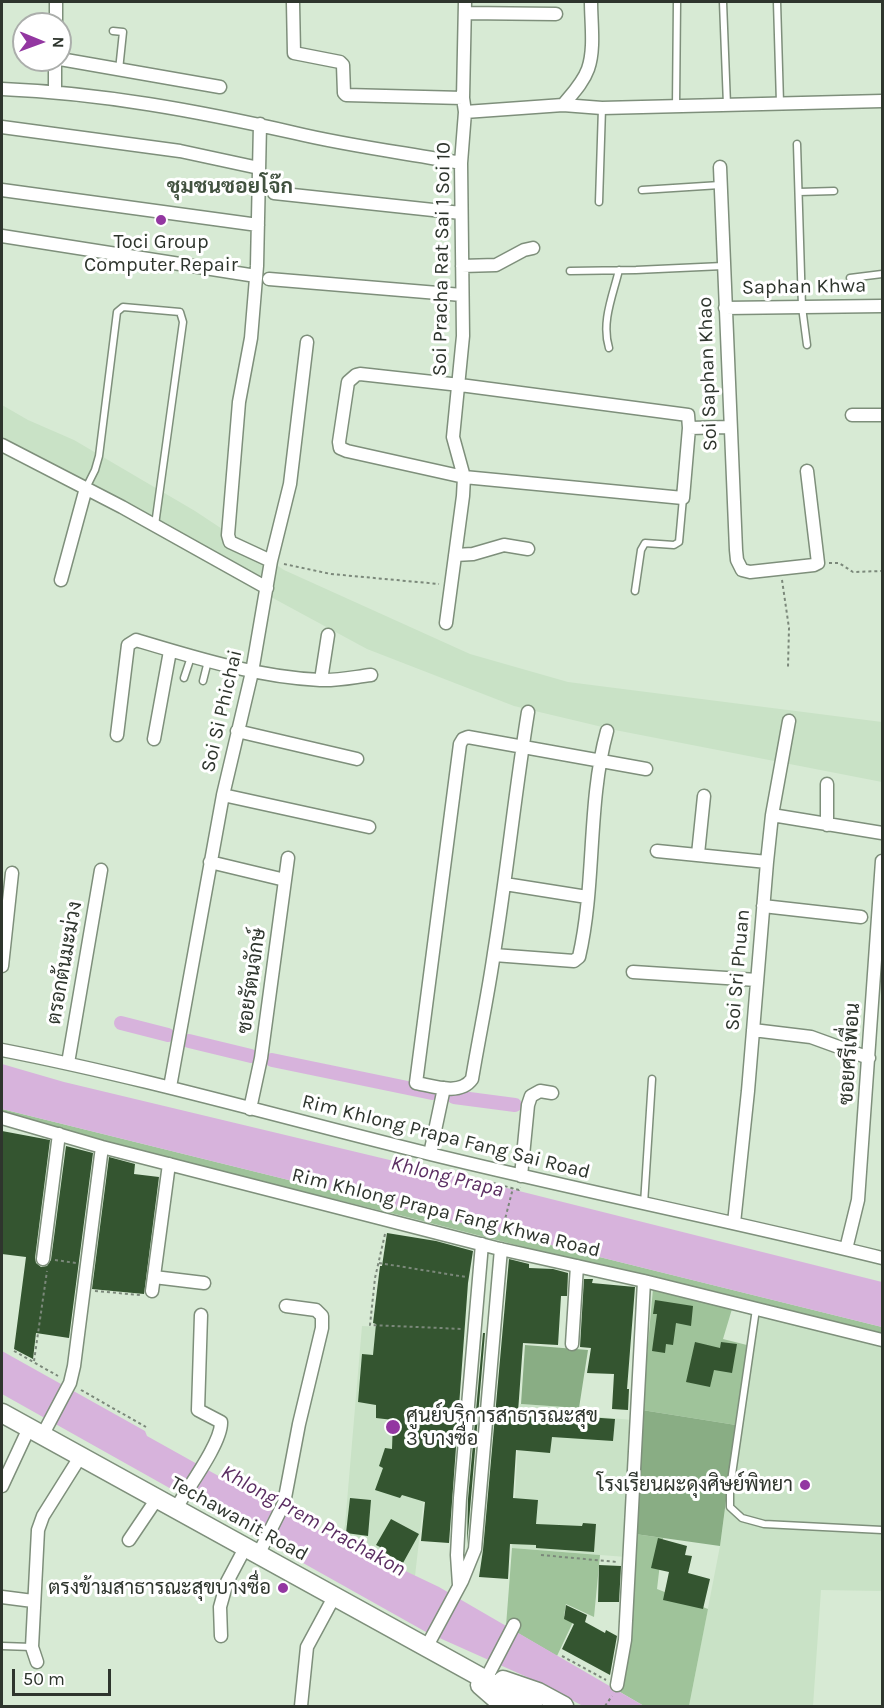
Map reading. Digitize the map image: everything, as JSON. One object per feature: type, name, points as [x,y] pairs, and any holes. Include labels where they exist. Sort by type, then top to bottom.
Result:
[{"type":"main road","name":"Techawanit Road","points":[[2,1413],[40,1429],[80,1457],[156,1500],[179,1503],[334,1597],[429,1643],[504,1707]]},
{"type":"main road","name":"Techawanit Road","points":[[456,1664],[491,1669],[564,1707]]},
{"type":"main road","name":"Techawanit Road","points":[[456,1664],[529,1704]]},
{"type":"street","points":[[563,105],[582,81],[588,69],[591,57],[591,2]]},
{"type":"street","points":[[293,3],[294,53],[340,62],[343,65],[346,95],[463,99]]},
{"type":"street","points":[[465,7],[556,14]]},
{"type":"street","name":"Soi Pracha Rat Sai 1 Soi 10","points":[[446,623],[464,496],[464,477],[453,437],[460,385],[463,336],[461,163],[465,112],[463,99],[465,7]]},
{"type":"street","points":[[72,61],[220,87]]},
{"type":"street","points":[[55,72],[55,91]]},
{"type":"street","points":[[2,89],[55,91],[135,102],[260,124],[296,134],[461,163]]},
{"type":"street","points":[[465,112],[563,105],[602,108],[882,100]]},
{"type":"street","points":[[260,124],[258,225],[262,278],[239,402],[228,535],[230,542],[271,561]]},
{"type":"street","points":[[2,127],[180,151],[259,168]]},
{"type":"street","name":"Soi Saphan Khao","points":[[720,167],[736,550],[741,570],[750,572],[779,569]]},
{"type":"street","points":[[2,190],[258,225]]},
{"type":"street","points":[[274,193],[461,213]]},
{"type":"street","points":[[2,236],[262,278],[462,295]]},
{"type":"street","points":[[462,266],[496,265],[524,250],[533,248]]},
{"type":"street","name":"Saphan Khwa","points":[[725,308],[882,306]]},
{"type":"street","name":"Soi Si Phichai","points":[[170,1087],[223,795],[252,672],[271,561],[290,484],[307,342]]},
{"type":"street","points":[[356,375],[460,385],[688,415],[689,428],[683,498],[464,477],[347,451],[340,448],[339,442],[348,382],[356,375]]},
{"type":"street","points":[[852,416],[882,415]]},
{"type":"street","points":[[689,428],[730,427]]},
{"type":"street","points":[[2,445],[155,525],[267,588]]},
{"type":"street","points":[[779,569],[816,562],[807,471]]},
{"type":"street","points":[[61,580],[86,488]]},
{"type":"street","points":[[455,555],[473,554],[504,545],[528,549]]},
{"type":"street","points":[[321,680],[328,635]]},
{"type":"street","points":[[117,735],[128,645],[136,640],[252,672],[321,680],[371,675]]},
{"type":"street","points":[[154,739],[170,651]]},
{"type":"street","points":[[528,712],[523,746],[505,884],[472,1079],[467,1086],[460,1088],[444,1088],[416,1083],[460,744],[463,739],[468,737],[523,746],[646,769]]},
{"type":"street","name":"Soi Sri Phuan","points":[[734,1223],[772,815],[789,720]]},
{"type":"street","points":[[237,731],[357,759]]},
{"type":"street","points":[[494,955],[574,961],[579,957],[600,759],[607,731]]},
{"type":"street","points":[[827,784],[827,825]]},
{"type":"street","points":[[223,795],[369,827]]},
{"type":"street","points":[[698,854],[704,796]]},
{"type":"street","points":[[772,815],[882,833]]},
{"type":"street","points":[[657,851],[767,862]]},
{"type":"street","name":"ซอยรัตนจักษ์","points":[[250,1109],[261,1058],[288,858]]},
{"type":"street","name":"ซอยศรีเพื่อน","points":[[846,1249],[858,1200],[882,861]]},
{"type":"street","points":[[210,862],[285,880]]},
{"type":"street","name":"ตรอกต้นมะม่วง","points":[[68,1063],[101,870]]},
{"type":"street","points":[[2,966],[12,873]]},
{"type":"street","points":[[505,884],[587,897]]},
{"type":"street","points":[[763,906],[861,917]]},
{"type":"street","points":[[633,972],[757,980]]},
{"type":"street","points":[[753,1030],[811,1037],[869,1058]]},
{"type":"street","name":"Rim Khlong Prapa Fang Sai Road","points":[[2,1050],[170,1087],[521,1176],[882,1258]]},
{"type":"street","points":[[430,1154],[444,1088]]},
{"type":"street","points":[[521,1176],[530,1101],[534,1094],[540,1091],[552,1093]]},
{"type":"street","name":"Rim Khlong Prapa Fang Khwa Road","points":[[2,1118],[102,1147],[501,1249],[644,1281],[882,1340]]},
{"type":"street","points":[[46,1259],[59,1134]]},
{"type":"street","points":[[2,1486],[69,1385],[74,1366],[102,1147]]},
{"type":"street","points":[[147,1293],[154,1278],[169,1164]]},
{"type":"street","points":[[458,1590],[457,1544],[482,1244]]},
{"type":"street","points":[[429,1643],[458,1590],[475,1549],[501,1249]]},
{"type":"street","points":[[572,1344],[577,1266]]},
{"type":"street","points":[[154,1278],[204,1283]]},
{"type":"street","points":[[616,1688],[625,1640],[644,1281]]},
{"type":"street","points":[[221,1636],[220,1607],[226,1582],[256,1548],[283,1508],[299,1424],[322,1329],[322,1316],[316,1310],[286,1306]]},
{"type":"street","points":[[179,1503],[204,1461],[221,1426],[221,1422],[217,1419],[198,1410],[201,1315]]},
{"type":"street","points":[[37,1662],[32,1647],[33,1601],[40,1523],[80,1457]]},
{"type":"street","points":[[129,1540],[156,1500]]},
{"type":"street","points":[[2,1597],[33,1601]]},
{"type":"street","points":[[301,1707],[307,1647],[334,1597]]},
{"type":"street","points":[[491,1669],[514,1625]]},
{"type":"lane","points":[[676,106],[677,2]]},
{"type":"lane","points":[[723,2],[727,105]]},
{"type":"lane","points":[[777,2],[780,103]]},
{"type":"lane","points":[[113,31],[123,32],[119,70]]},
{"type":"lane","points":[[599,202],[602,108]]},
{"type":"lane","points":[[797,144],[802,307],[807,345]]},
{"type":"lane","points":[[642,190],[720,185]]},
{"type":"lane","points":[[799,192],[834,191]]},
{"type":"lane","points":[[570,271],[723,266]]},
{"type":"lane","points":[[609,348],[606,339],[607,317],[620,270]]},
{"type":"lane","points":[[850,278],[882,274]]},
{"type":"lane","points":[[86,488],[99,456],[117,312],[123,307],[180,312],[183,322],[155,525]]},
{"type":"lane","points":[[635,591],[641,550],[645,543],[674,545],[679,542],[683,498]]},
{"type":"lane","points":[[184,678],[191,656]]},
{"type":"lane","points":[[203,681],[208,660]]},
{"type":"lane","points":[[644,1204],[652,1079]]},
{"type":"lane","points":[[756,1309],[730,1488],[730,1507],[742,1518],[764,1524],[882,1530]]},
{"type":"lane","points":[[2,1646],[32,1647]]},
{"type":"path","points":[[271,561],[331,574],[451,585]]},
{"type":"path","points":[[816,562],[839,563],[853,572],[882,571]]},
{"type":"path","points":[[779,569],[789,628],[788,667]]},
{"type":"path","points":[[494,1180],[493,1183],[513,1188],[501,1235]]},
{"type":"path","points":[[388,1219],[378,1263],[370,1325],[474,1329]]},
{"type":"path","points":[[34,1362],[46,1259],[87,1265]]},
{"type":"path","points":[[378,1263],[478,1279]]},
{"type":"path","points":[[84,1290],[147,1293]]},
{"type":"path","points":[[541,1555],[629,1563]]},
{"type":"path","points":[[562,1656],[610,1682],[616,1688],[605,1707]]},
{"type":"shaded area","points":[[2,405],[28,420],[74,440],[195,511],[284,570],[470,654],[568,682],[882,722],[882,782],[615,730],[514,706],[367,649],[186,551],[2,444]]},
{"type":"shaded area","points":[[2,1109],[882,1327],[882,1335],[157,1156],[2,1116]]},
{"type":"shaded area","points":[[653,1289],[732,1309],[723,1339],[747,1345],[736,1425],[642,1410]]},
{"type":"shaded area","name":"โรงเรียนผะดุงศิษย์พิทยา","points":[[751,1314],[882,1346],[882,1591],[821,1590],[813,1706],[689,1706],[720,1546]]},
{"type":"shaded area","name":"ศูนย์บริการสาธารณะสุข 3 บางซื่อ","points":[[362,1326],[443,1330],[415,1576],[340,1540],[345,1525]]},
{"type":"shaded area","points":[[525,1345],[588,1350],[579,1408],[521,1404]]},
{"type":"shaded area","points":[[520,1404],[579,1408],[579,1415],[632,1420],[626,1557],[512,1548]]},
{"type":"shaded area","points":[[642,1410],[736,1425],[720,1546],[635,1534]]},
{"type":"shaded area","points":[[635,1534],[663,1538],[657,1589],[708,1609],[689,1706],[644,1706],[620,1692]]},
{"type":"shaded area","points":[[512,1548],[600,1555],[594,1617],[566,1604],[564,1616],[573,1622],[557,1656],[506,1626]]},
{"type":"water","name":"Khlong Prapa","points":[[2,1064],[64,1082],[515,1190],[882,1282],[882,1327],[2,1109]]},
{"type":"water","points":[[2,1351],[292,1517],[439,1587],[644,1706],[583,1706],[538,1682],[426,1632],[2,1394]]},
{"type":"building","points":[[2,1131],[50,1140],[35,1258],[36,1263],[41,1267],[47,1266],[51,1260],[66,1146],[93,1153],[69,1338],[36,1333],[33,1359],[14,1349],[26,1257],[2,1254]]},
{"type":"building","points":[[109,1157],[135,1164],[134,1174],[159,1177],[144,1294],[92,1289]]},
{"type":"building","points":[[387,1233],[436,1241],[473,1251],[468,1283],[449,1543],[421,1541],[425,1502],[402,1495],[400,1498],[375,1490],[383,1468],[379,1466],[385,1448],[392,1449],[393,1420],[376,1418],[376,1405],[358,1402],[362,1354],[373,1355],[376,1324],[373,1323],[380,1266],[382,1266]]},
{"type":"building","points":[[509,1259],[529,1264],[529,1268],[553,1269],[568,1273],[567,1296],[561,1296],[558,1345],[523,1343],[518,1412],[615,1419],[613,1441],[552,1437],[550,1453],[516,1450],[513,1498],[538,1500],[536,1524],[582,1526],[583,1523],[596,1524],[594,1552],[510,1544],[508,1579],[479,1577]]},
{"type":"building","points":[[584,1279],[593,1279],[592,1283],[635,1287],[627,1389],[629,1389],[628,1410],[612,1409],[614,1374],[587,1373],[591,1348],[580,1347]]},
{"type":"building","points":[[655,1300],[693,1306],[691,1326],[676,1323],[673,1345],[666,1344],[665,1353],[652,1351],[657,1314],[653,1314]]},
{"type":"building","points":[[483,1333],[485,1333],[467,1545],[468,1499]]},
{"type":"building","points":[[695,1342],[720,1348],[721,1342],[737,1344],[732,1373],[714,1370],[710,1387],[686,1382]]},
{"type":"building","points":[[350,1498],[371,1500],[368,1536],[346,1533]]},
{"type":"building","points":[[391,1519],[419,1534],[403,1563],[379,1550],[380,1547],[376,1545]]},
{"type":"building","points":[[658,1538],[687,1546],[685,1555],[692,1556],[688,1573],[710,1579],[703,1609],[663,1600],[669,1572],[651,1568]]},
{"type":"building","points":[[599,1565],[621,1566],[619,1602],[598,1602]]},
{"type":"building","points":[[566,1605],[587,1615],[585,1622],[605,1633],[606,1630],[617,1636],[610,1675],[562,1649],[574,1624],[564,1619]]},
{"type":"waterway","points":[[121,1023],[168,1035]]},
{"type":"waterway","points":[[189,1041],[251,1056]]},
{"type":"waterway","points":[[272,1060],[432,1093]]},
{"type":"waterway","points":[[454,1097],[515,1105]]},
{"type":"place","name":"Toci Group Computer Repair","points":[[161,220]]},
{"type":"place","name":"ศูนย์บริการสาธารณะสุข 3 บางซื่อ","points":[[393,1427]]},
{"type":"place","name":"โรงเรียนผะดุงศิษย์พิทยา","points":[[805,1485]]},
{"type":"place","name":"ตรงข้ามสาธารณะสุขบางซื่อ","points":[[283,1588]]},
{"type":"district","name":"ชุมชนซอยโจ๊ก","points":[[230,187]]},
{"type":"water label","name":"Khlong Prem Prachakon","points":[[313,1521]]}]
